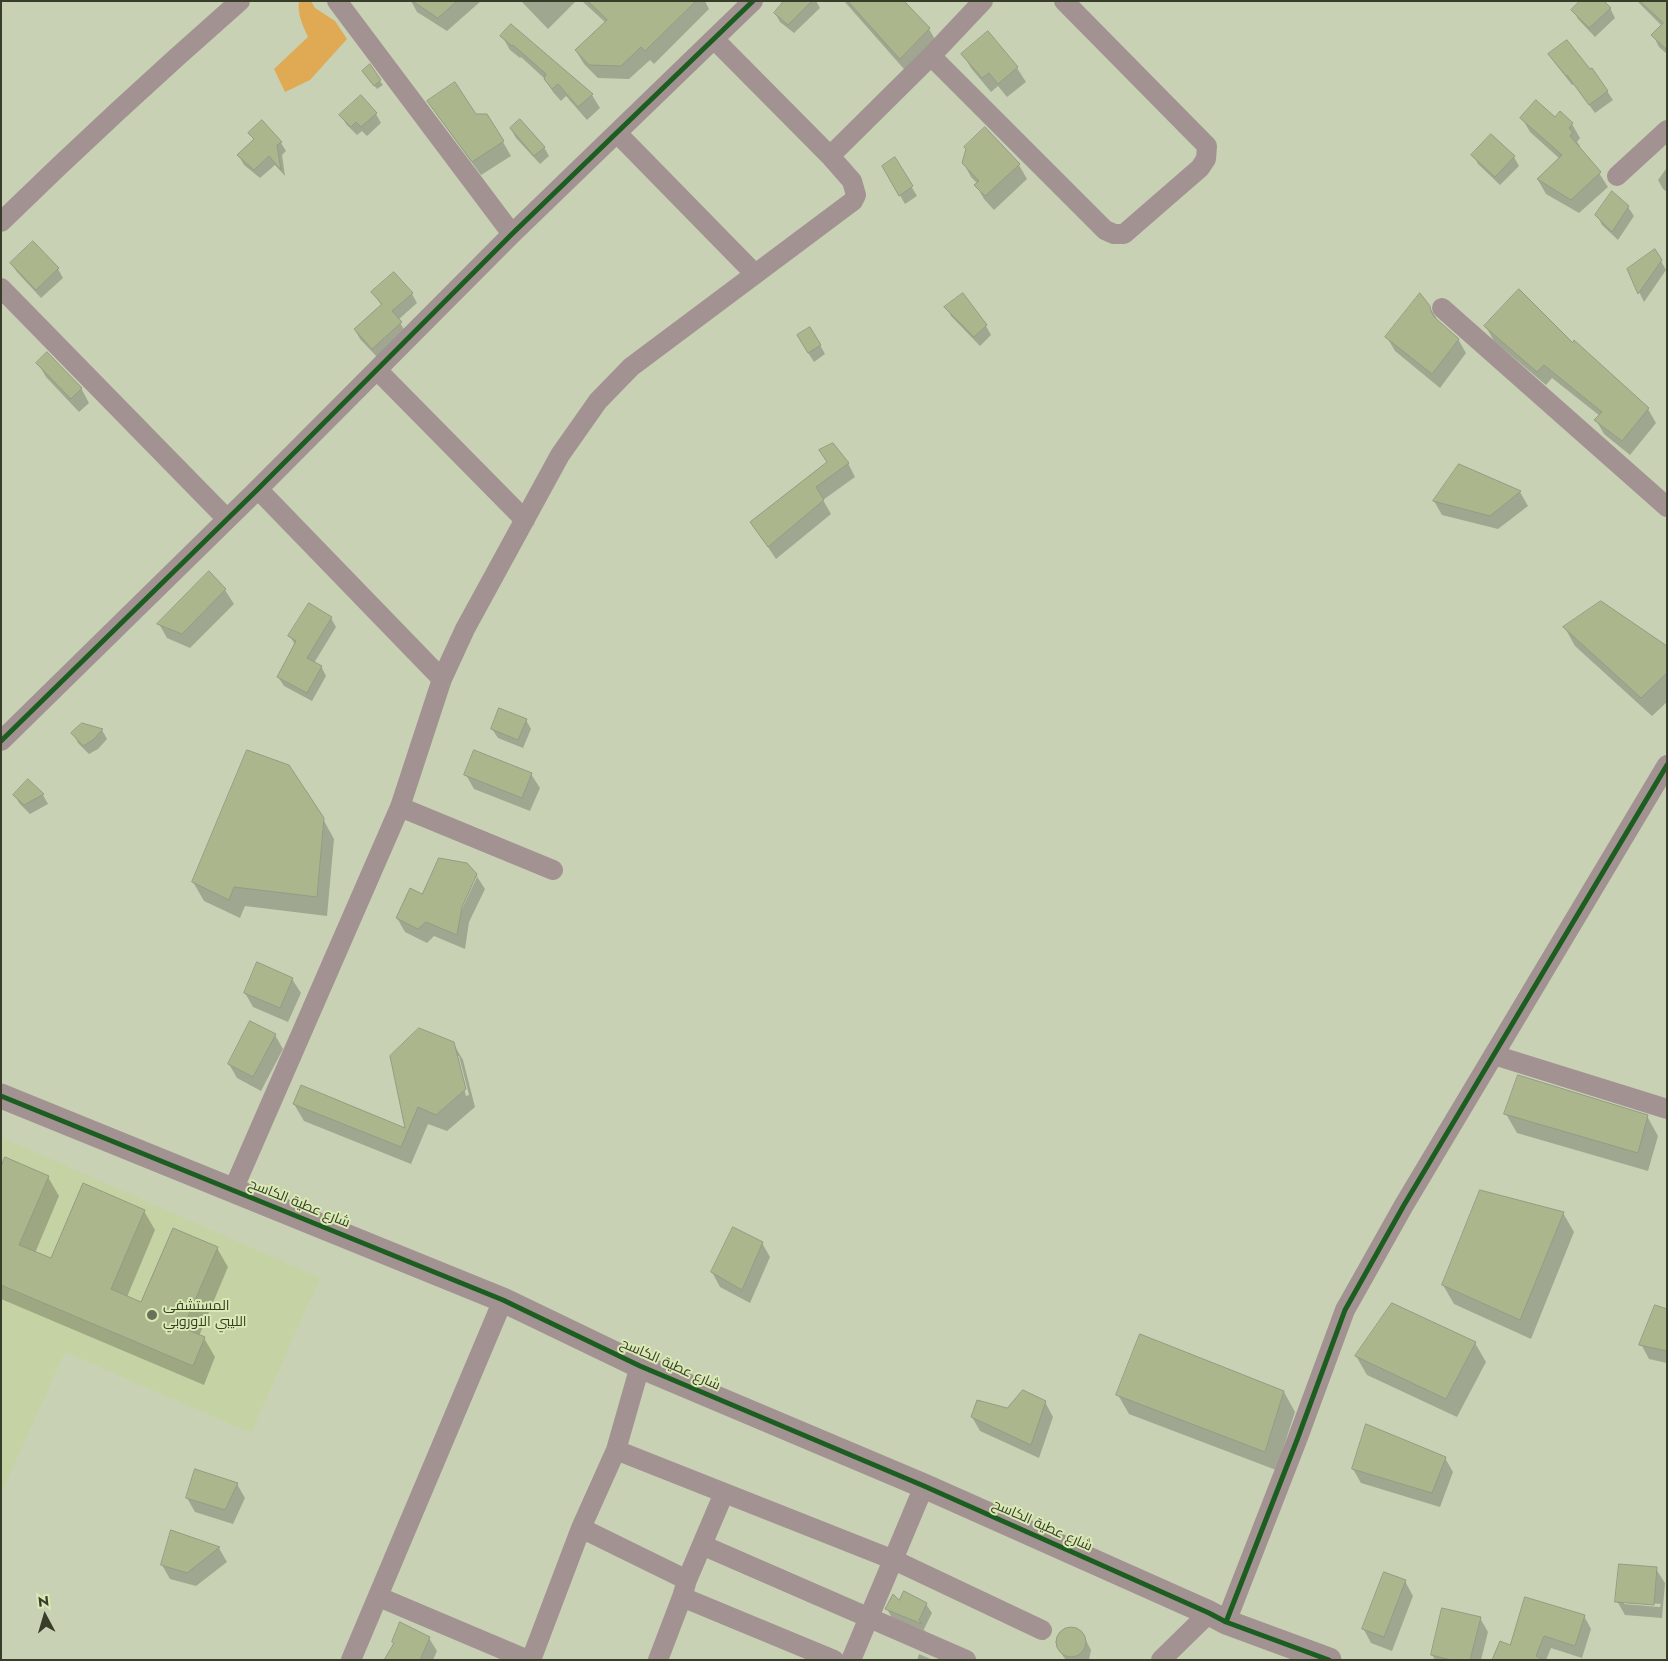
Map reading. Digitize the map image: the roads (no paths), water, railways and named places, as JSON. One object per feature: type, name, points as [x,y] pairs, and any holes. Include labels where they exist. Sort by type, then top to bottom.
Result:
[{"type":"street","points":[[1,222],[69,155],[160,71],[240,1]]},
{"type":"street","points":[[337,1],[512,234]]},
{"type":"street","points":[[1,741],[258,489],[512,234],[753,1]]},
{"type":"street","points":[[830,156],[931,56],[982,1]]},
{"type":"street","points":[[931,56],[1105,230],[1114,234],[1124,234],[1200,168],[1206,159],[1206,146],[1064,1]]},
{"type":"street","points":[[232,1190],[400,807],[442,679],[466,628],[560,456],[598,400],[631,366],[853,201],[856,195],[852,181],[830,156],[714,39]]},
{"type":"street","points":[[1617,176],[1667,130]]},
{"type":"street","points":[[617,133],[754,274]]},
{"type":"street","points":[[1,288],[227,519]]},
{"type":"street","points":[[1442,308],[1667,507]]},
{"type":"street","points":[[377,370],[525,520]]},
{"type":"street","points":[[258,489],[442,679]]},
{"type":"street","points":[[1161,1660],[1218,1618],[1297,1440],[1345,1310],[1404,1205],[1667,766]]},
{"type":"street","points":[[400,807],[553,870]]},
{"type":"street","points":[[1494,1055],[1667,1109]]},
{"type":"street","name":"شارع عطية الكاسح","points":[[1,1096],[503,1300],[640,1366],[924,1486],[1218,1618],[1329,1660]]},
{"type":"street","points":[[351,1660],[503,1300]]},
{"type":"street","points":[[379,1597],[530,1660],[580,1528],[616,1450],[640,1366]]},
{"type":"street","points":[[616,1450],[894,1560],[1042,1630]]},
{"type":"street","points":[[851,1660],[924,1486]]},
{"type":"street","points":[[658,1660],[684,1589],[724,1493]]},
{"type":"street","points":[[580,1528],[684,1589],[834,1660]]},
{"type":"street","points":[[702,1545],[966,1660]]},
{"type":"place","name":"المستشفی الليبي الاوروبي","points":[[152,1315]]}]
